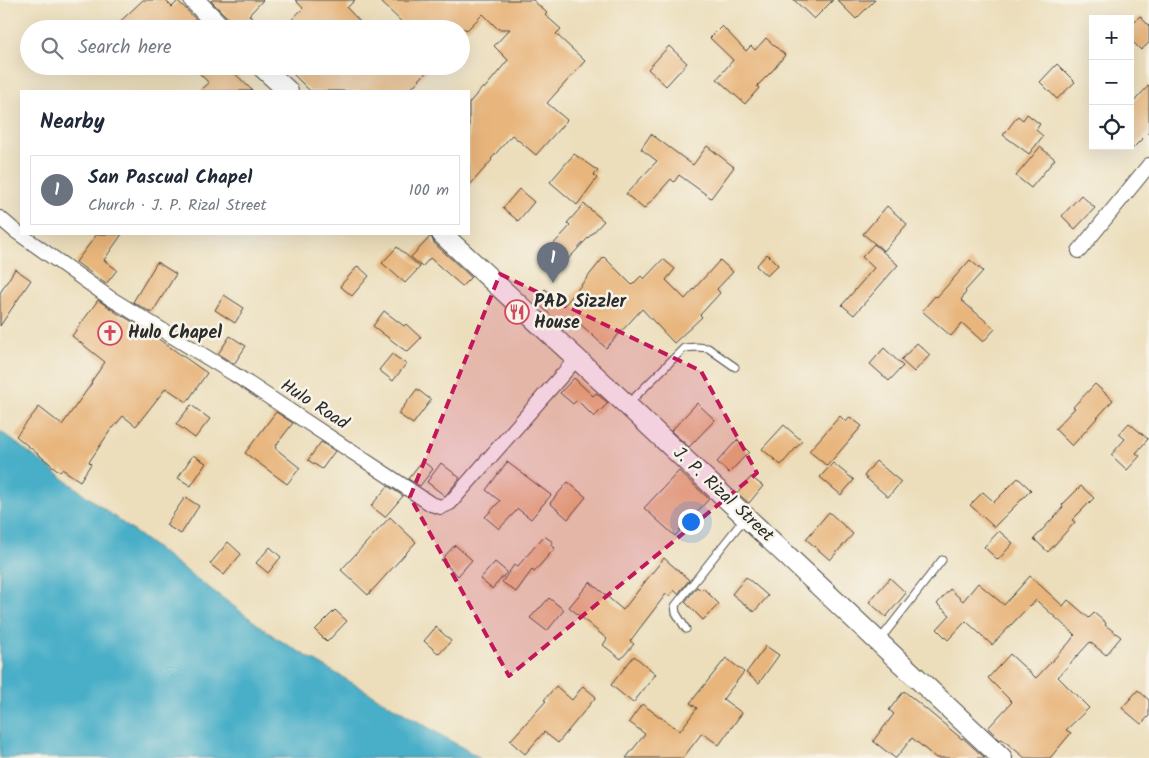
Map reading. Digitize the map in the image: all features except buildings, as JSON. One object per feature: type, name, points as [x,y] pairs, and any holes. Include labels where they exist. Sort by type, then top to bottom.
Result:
[{"type":"main road","points":[[194,0],[213,20]]},
{"type":"main road","points":[[271,75],[287,90]]},
{"type":"main road","name":"J. P. Rizal Street","points":[[443,235],[577,358],[1002,758]]},
{"type":"street","points":[[1079,251],[1149,165]]},
{"type":"street","name":"Hulo Road","points":[[0,218],[20,234]]},
{"type":"street","name":"Hulo Road","points":[[21,235],[110,298],[234,374],[431,504],[441,507],[450,503],[577,358]]},
{"type":"lane","points":[[627,405],[684,348],[708,348],[735,367]]},
{"type":"lane","points":[[686,629],[676,613],[675,606],[746,517]]},
{"type":"lane","points":[[878,642],[942,560]]},
{"type":"highlighted area","points":[[500,274],[701,371],[757,473],[509,676],[410,497]]},
{"type":"water","points":[[0,431],[276,638],[480,758],[0,758]]},
{"type":"place","name":"San Pascual Chapel","points":[[553,283]]},
{"type":"place","name":"PAD Sizzler House","points":[[517,312]]},
{"type":"place","name":"Hulo Chapel","points":[[110,333]]}]
